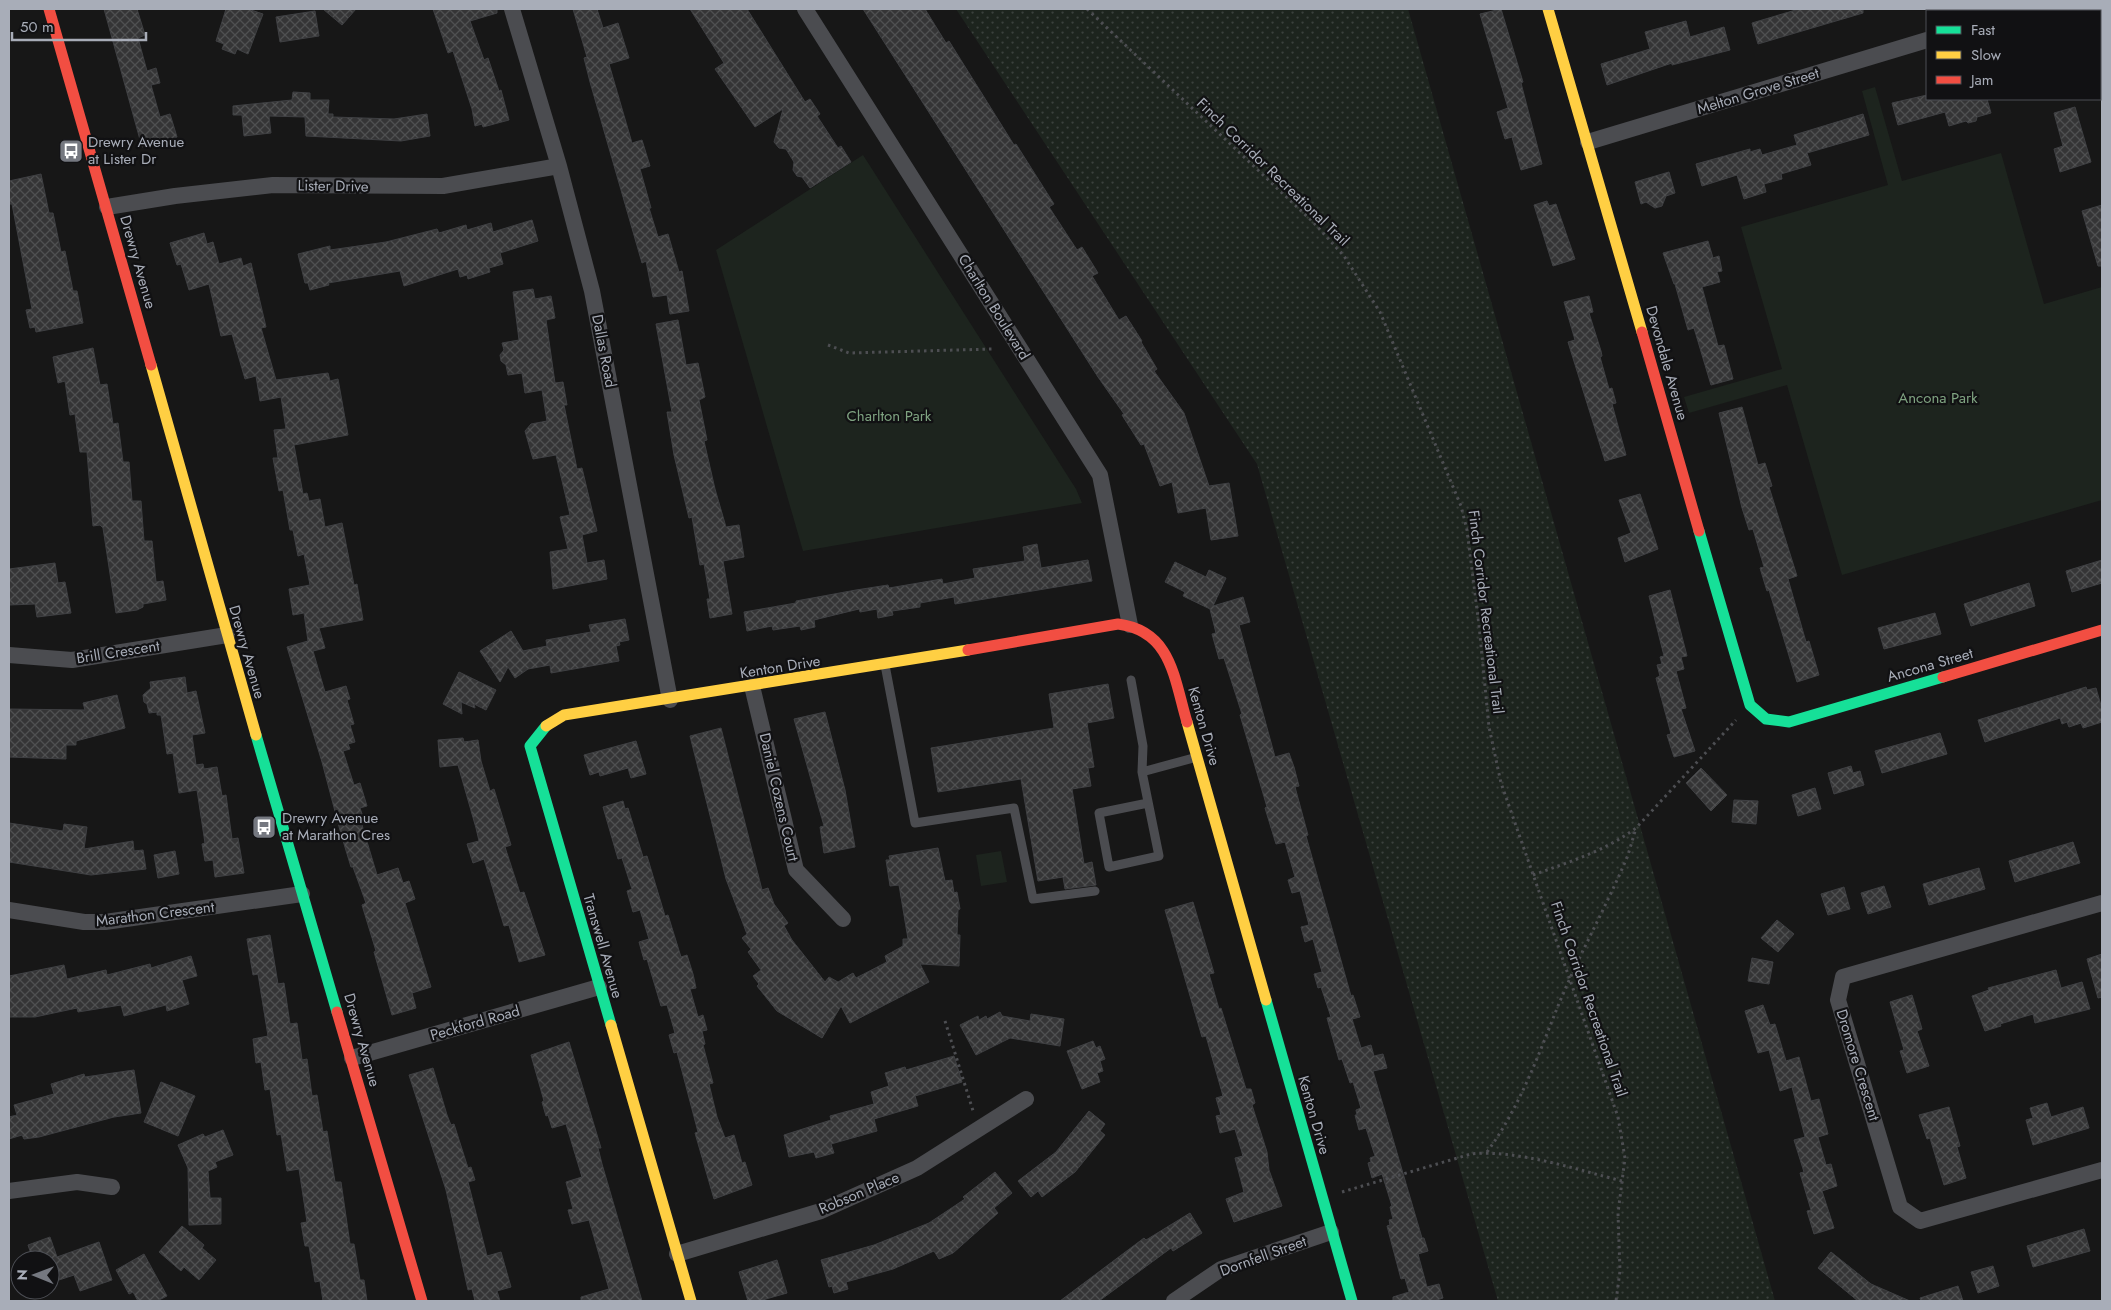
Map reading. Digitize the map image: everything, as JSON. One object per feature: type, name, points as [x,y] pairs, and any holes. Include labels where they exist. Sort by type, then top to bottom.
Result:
[{"type":"street","name":"Drewry Avenue","points":[[49,9],[108,207],[227,635],[422,1301]]},
{"type":"street","name":"Dallas Road","points":[[512,9],[559,166],[592,291],[670,700]]},
{"type":"street","name":"Charlton Boulevard","points":[[805,9],[1100,475],[1130,625]]},
{"type":"street","name":"Devondale Avenue","points":[[1548,9],[1750,705]]},
{"type":"street","name":"Melton Grove Street","points":[[1588,142],[1926,40]]},
{"type":"street","name":"Lister Drive","points":[[108,207],[174,196],[272,184],[443,186],[559,166]]},
{"type":"street","name":"Kenton Drive","points":[[670,700],[885,665],[1104,626],[1130,625],[1146,632],[1160,644],[1168,657],[1352,1301]]},
{"type":"street","name":"Ancona Street","points":[[1750,705],[1766,719],[1789,722],[2102,630]]},
{"type":"street","name":"Brill Crescent","points":[[9,655],[72,660],[227,635]]},
{"type":"street","name":"Daniel Cozens Court","points":[[752,686],[796,870],[843,920]]},
{"type":"street","name":"Transwell Avenue","points":[[670,700],[564,715],[544,728],[530,746],[691,1301]]},
{"type":"street","name":"Marathon Crescent","points":[[9,910],[84,922],[105,922],[302,894]]},
{"type":"street","name":"Dromore Crescent","points":[[2102,903],[1844,977],[1838,1000],[1900,1207],[1920,1221],[2102,1170]]},
{"type":"street","name":"Peckford Road","points":[[352,1058],[599,987]]},
{"type":"street","name":"Robson Place","points":[[677,1254],[821,1211],[917,1168],[1026,1099]]},
{"type":"street","points":[[9,1191],[77,1182],[112,1187]]},
{"type":"street","name":"Dornfell Street","points":[[1174,1301],[1220,1269],[1331,1232]]},
{"type":"lane","points":[[885,665],[915,823],[1014,808],[1033,899],[1095,891]]},
{"type":"lane","points":[[1131,680],[1143,746],[1142,772],[1159,856],[1109,867],[1099,813],[1148,803]]},
{"type":"lane","points":[[1142,772],[1197,757]]},
{"type":"path","name":"Finch Corridor Recreational Trail","points":[[1087,9],[1330,239],[1357,274],[1380,312],[1461,506],[1467,530],[1478,615],[1489,727],[1504,790],[1618,1117],[1625,1158],[1618,1213],[1620,1271],[1616,1301]]},
{"type":"path","points":[[828,345],[849,353],[992,349]]},
{"type":"path","points":[[1534,875],[1591,853],[1621,839],[1636,828],[1750,705]]},
{"type":"path","points":[[1487,1152],[1499,1136],[1537,1059],[1570,980],[1622,871],[1636,828]]},
{"type":"path","points":[[945,1021],[978,1129]]},
{"type":"path","points":[[1322,1198],[1471,1154],[1487,1152],[1559,1165],[1622,1181]]},
{"type":"green space","points":[[956,9],[1408,9],[1775,1301],[1498,1301],[1257,464]]},
{"type":"green space","name":"Ancona Park","points":[[1875,87],[1902,181],[2001,153],[2044,304],[2102,287],[2102,500],[1842,575],[1787,385],[1689,413],[1684,397],[1782,369],[1741,227],[1888,185],[1862,91]]},
{"type":"green space","name":"Charlton Park","points":[[863,155],[1076,489],[1082,503],[803,551],[716,250]]},
{"type":"green space","points":[[1001,851],[1007,882],[981,886],[976,855]]},
{"type":"building","points":[[104,9],[137,9],[145,35],[138,38],[147,71],[156,68],[160,83],[151,85],[160,117],[170,114],[177,137],[142,147]]},
{"type":"building","points":[[226,9],[248,9],[263,14],[248,54],[237,49],[235,54],[222,49],[224,44],[216,41]]},
{"type":"building","points":[[323,9],[356,9],[342,25]]},
{"type":"building","points":[[433,9],[497,9],[497,13],[470,21],[484,60],[488,58],[499,91],[501,90],[509,120],[483,127],[482,124],[475,126],[472,109],[453,51],[448,53]]},
{"type":"building","points":[[573,9],[597,9],[603,28],[618,23],[629,58],[609,64],[632,143],[642,140],[650,166],[640,169],[651,208],[649,208],[658,237],[668,234],[679,272],[682,271],[689,311],[670,314],[667,295],[653,297],[646,261],[642,263],[590,82],[584,58],[587,57]]},
{"type":"building","points":[[690,9],[747,9],[805,102],[810,99],[820,114],[817,116],[838,148],[841,146],[851,162],[810,188],[802,177],[797,176],[793,170],[794,162],[786,149],[779,148],[774,142],[783,109],[755,127],[715,69],[724,63]]},
{"type":"building","points":[[863,9],[925,9],[946,43],[949,41],[1014,145],[1016,144],[1054,204],[1049,207],[1077,250],[1082,247],[1098,273],[1092,276],[1119,320],[1126,316],[1142,341],[1157,369],[1154,371],[1184,413],[1209,486],[1229,483],[1238,536],[1211,540],[1206,508],[1178,513],[1172,482],[1160,486],[1144,444],[1141,445],[1122,415],[1124,414],[1098,377]]},
{"type":"building","points":[[1501,9],[1523,82],[1521,83],[1542,164],[1521,170],[1512,137],[1505,139],[1497,112],[1508,108],[1480,14]]},
{"type":"building","points":[[1799,9],[1863,9],[1863,13],[1758,44],[1752,23]]},
{"type":"building","points":[[315,11],[319,36],[280,42],[276,17]]},
{"type":"building","points":[[1686,21],[1690,37],[1724,27],[1730,50],[1672,65],[1672,63],[1607,85],[1601,64],[1650,49],[1645,32]]},
{"type":"building","points":[[293,92],[310,93],[310,100],[329,100],[328,114],[333,114],[333,117],[394,119],[427,114],[430,136],[401,141],[306,136],[305,117],[269,116],[271,133],[244,136],[242,115],[233,115],[233,106],[292,100]]},
{"type":"building","points":[[1926,95],[1926,100],[1987,100],[1991,113],[1977,117],[1976,121],[1968,123],[1966,121],[1949,126],[1945,112],[1898,125],[1892,103]]},
{"type":"building","points":[[2075,107],[2091,162],[2060,172],[2054,149],[2063,146],[2054,113]]},
{"type":"building","points":[[1863,114],[1869,135],[1807,153],[1811,165],[1781,174],[1782,179],[1764,184],[1766,192],[1744,199],[1737,175],[1702,186],[1696,164],[1750,149],[1750,152],[1760,149],[1762,155],[1797,145],[1794,135]]},
{"type":"building","points":[[1669,172],[1675,193],[1666,196],[1662,206],[1655,208],[1646,202],[1641,204],[1635,182]]},
{"type":"building","points":[[41,174],[49,213],[53,213],[61,252],[65,251],[73,291],[77,291],[83,323],[36,332],[35,327],[30,328],[26,310],[32,309],[12,204],[9,204],[9,181]]},
{"type":"building","points":[[1547,201],[1549,206],[1556,204],[1575,259],[1553,266],[1534,205]]},
{"type":"building","points":[[2102,205],[2102,266],[2098,266],[2082,211]]},
{"type":"building","points":[[532,220],[538,241],[500,253],[503,264],[489,268],[490,272],[468,279],[467,275],[460,277],[458,269],[404,286],[400,271],[328,283],[329,285],[310,290],[308,283],[305,283],[298,254],[330,246],[330,250],[386,242],[437,229],[439,233],[466,225],[467,230],[491,223],[493,232]]},
{"type":"building","points":[[204,233],[207,244],[213,242],[219,264],[241,258],[243,266],[251,263],[266,327],[261,328],[276,380],[328,373],[330,381],[338,379],[348,435],[294,445],[303,494],[307,493],[309,501],[320,499],[325,527],[342,523],[354,585],[357,584],[363,620],[319,628],[325,648],[313,651],[325,692],[346,686],[350,699],[347,700],[354,724],[350,725],[355,742],[348,744],[350,749],[343,751],[354,785],[360,783],[367,806],[360,808],[362,814],[359,815],[377,875],[398,868],[403,883],[409,881],[415,899],[405,903],[431,987],[412,993],[416,1008],[392,1015],[362,905],[366,903],[353,867],[351,867],[287,647],[308,641],[304,613],[293,615],[289,589],[310,585],[304,554],[298,556],[293,530],[290,530],[283,490],[279,491],[273,458],[278,458],[274,430],[286,429],[281,397],[260,401],[256,376],[245,379],[232,334],[221,336],[209,284],[189,290],[181,264],[177,265],[170,243]]},
{"type":"building","points":[[1708,241],[1713,258],[1719,256],[1722,271],[1717,272],[1720,282],[1702,287],[1718,346],[1724,345],[1733,379],[1711,385],[1694,328],[1688,330],[1675,284],[1663,253]]},
{"type":"building","points":[[533,289],[535,299],[551,296],[555,318],[546,320],[555,383],[563,382],[567,405],[564,405],[577,469],[582,468],[597,531],[582,535],[587,563],[604,560],[607,579],[553,589],[550,552],[568,549],[560,517],[570,515],[556,455],[533,459],[525,431],[531,424],[547,421],[542,390],[525,393],[522,373],[508,375],[506,365],[501,361],[500,355],[504,350],[502,343],[519,340],[513,292]]},
{"type":"building","points":[[1589,296],[1593,312],[1589,313],[1601,351],[1602,356],[1600,357],[1609,389],[1612,388],[1616,403],[1612,404],[1626,455],[1605,461],[1568,342],[1575,340],[1564,302]]},
{"type":"building","points":[[678,320],[686,365],[698,363],[705,397],[699,400],[707,440],[704,441],[715,489],[726,527],[739,525],[744,557],[723,561],[732,614],[710,618],[707,599],[710,599],[704,564],[700,565],[692,517],[689,518],[674,455],[667,412],[672,412],[656,324]]},
{"type":"building","points":[[93,348],[100,385],[107,384],[113,424],[118,423],[123,462],[129,462],[132,501],[141,501],[144,541],[152,541],[156,582],[163,581],[166,600],[143,604],[143,607],[137,610],[116,613],[103,528],[100,525],[93,526],[87,452],[80,452],[75,414],[70,415],[65,381],[58,383],[53,357]]},
{"type":"building","points":[[1742,407],[1758,465],[1765,463],[1772,486],[1769,487],[1797,576],[1788,579],[1806,642],[1809,641],[1819,675],[1797,682],[1769,590],[1767,591],[1760,568],[1764,567],[1753,529],[1749,530],[1742,508],[1719,413]]},
{"type":"building","points":[[1640,494],[1658,549],[1625,562],[1618,538],[1631,533],[1619,500]]},
{"type":"building","points":[[1037,544],[1041,568],[1088,560],[1092,581],[955,604],[954,597],[920,603],[920,607],[892,611],[893,615],[878,618],[877,609],[860,612],[859,609],[814,620],[815,627],[801,630],[800,626],[773,630],[772,626],[747,631],[744,612],[888,585],[889,588],[942,579],[943,584],[975,578],[973,569],[1025,561],[1023,547]]},
{"type":"building","points":[[2102,560],[2102,583],[2072,592],[2066,571]]},
{"type":"building","points":[[1175,562],[1206,577],[1209,570],[1226,578],[1213,606],[1243,597],[1250,622],[1239,625],[1275,757],[1289,753],[1294,767],[1299,786],[1295,787],[1308,835],[1306,836],[1351,996],[1353,995],[1360,1017],[1352,1019],[1361,1048],[1371,1045],[1374,1056],[1383,1054],[1387,1068],[1373,1071],[1422,1238],[1424,1238],[1428,1251],[1418,1254],[1427,1287],[1439,1284],[1443,1298],[1434,1301],[1393,1301],[1393,1297],[1409,1292],[1405,1278],[1401,1279],[1387,1226],[1390,1225],[1389,1220],[1393,1219],[1390,1207],[1392,1206],[1382,1174],[1372,1178],[1368,1163],[1371,1162],[1370,1158],[1375,1156],[1366,1128],[1359,1130],[1355,1115],[1357,1115],[1356,1110],[1361,1108],[1353,1082],[1350,1083],[1342,1059],[1339,1060],[1327,1018],[1331,1017],[1321,987],[1318,988],[1314,974],[1322,972],[1313,939],[1305,942],[1301,927],[1309,925],[1300,891],[1292,893],[1288,880],[1295,877],[1285,842],[1276,844],[1240,715],[1242,714],[1224,658],[1219,659],[1212,634],[1216,633],[1210,609],[1183,596],[1185,592],[1165,582]]},
{"type":"building","points":[[55,563],[58,583],[65,582],[71,613],[37,617],[35,604],[9,605],[9,569]]},
{"type":"building","points":[[2029,583],[2035,606],[1971,626],[1964,604]]},
{"type":"building","points":[[1670,590],[1687,656],[1681,657],[1684,669],[1676,671],[1686,708],[1681,709],[1695,751],[1674,757],[1667,735],[1671,734],[1656,678],[1660,676],[1657,665],[1662,664],[1660,657],[1664,656],[1649,596]]},
{"type":"building","points":[[1935,613],[1941,634],[1884,649],[1878,628]]},
{"type":"building","points":[[625,619],[629,640],[619,642],[620,645],[616,646],[619,661],[551,673],[550,665],[528,669],[515,678],[508,667],[500,682],[480,651],[511,631],[523,651],[547,646],[546,640],[591,632],[589,625]]},
{"type":"building","points":[[459,672],[496,690],[486,710],[474,704],[475,708],[461,702],[462,714],[443,704]]},
{"type":"building","points":[[185,677],[187,693],[196,691],[205,733],[192,735],[196,765],[203,764],[204,769],[217,767],[222,796],[226,795],[232,839],[238,838],[244,873],[215,877],[213,860],[205,861],[202,844],[205,843],[197,790],[179,793],[173,753],[167,754],[161,715],[157,715],[157,712],[149,713],[147,704],[144,702],[143,695],[151,688],[150,682]]},
{"type":"building","points":[[1108,684],[1114,718],[1087,723],[1094,767],[1088,768],[1091,786],[1072,789],[1084,864],[1092,862],[1096,885],[1065,889],[1063,877],[1038,881],[1021,779],[938,792],[931,748],[1054,728],[1049,694]]},
{"type":"building","points":[[2086,687],[2087,690],[2096,688],[2102,709],[2102,722],[2083,728],[2081,723],[2069,727],[2067,722],[2062,724],[2060,718],[1985,742],[1978,720]]},
{"type":"building","points":[[117,695],[125,728],[76,741],[76,745],[66,745],[66,759],[9,757],[9,709],[85,710],[83,703]]},
{"type":"building","points":[[825,712],[845,790],[855,847],[824,853],[820,827],[824,826],[794,719]]},
{"type":"building","points":[[721,728],[762,890],[768,888],[774,904],[788,923],[784,926],[792,940],[825,982],[829,977],[838,982],[853,973],[856,978],[887,962],[885,956],[903,946],[903,939],[908,939],[899,885],[890,886],[886,860],[890,860],[889,856],[938,848],[945,881],[952,880],[954,893],[957,892],[960,909],[958,910],[957,935],[960,935],[959,966],[920,964],[929,982],[850,1023],[841,1006],[822,1038],[777,1011],[757,986],[759,984],[753,976],[761,970],[748,952],[751,949],[742,938],[747,934],[726,879],[690,736]]},
{"type":"building","points":[[1940,733],[1947,754],[1882,773],[1875,751]]},
{"type":"building","points":[[463,738],[464,742],[478,740],[481,761],[490,791],[494,789],[511,845],[505,847],[520,893],[524,892],[545,955],[519,962],[509,925],[504,926],[484,859],[473,863],[467,844],[479,841],[458,765],[440,767],[438,740]]},
{"type":"building","points":[[636,741],[646,774],[631,778],[628,768],[600,776],[599,772],[590,775],[584,755]]},
{"type":"building","points":[[1851,766],[1853,773],[1860,771],[1864,785],[1834,794],[1828,773]]},
{"type":"building","points":[[1701,768],[1727,795],[1711,811],[1686,783]]},
{"type":"building","points":[[1815,788],[1821,809],[1798,816],[1792,795]]},
{"type":"building","points":[[1734,800],[1758,801],[1756,824],[1732,822]]},
{"type":"building","points":[[623,801],[625,809],[628,808],[643,857],[647,856],[665,916],[668,915],[681,957],[687,955],[696,988],[690,989],[698,1017],[703,1015],[707,1030],[702,1031],[705,1044],[703,1045],[713,1083],[709,1084],[717,1117],[725,1138],[734,1135],[742,1163],[745,1162],[752,1185],[714,1199],[695,1133],[698,1132],[677,1052],[674,1053],[669,1035],[675,1033],[667,1005],[661,1006],[647,959],[644,960],[639,942],[649,939],[640,910],[633,912],[627,891],[632,889],[622,858],[618,859],[603,807]]},
{"type":"building","points":[[9,823],[63,831],[64,824],[87,827],[84,849],[133,841],[134,851],[143,850],[146,869],[91,875],[9,862]]},
{"type":"building","points":[[2073,842],[2080,863],[2015,882],[2009,861]]},
{"type":"building","points":[[175,851],[179,874],[158,878],[154,855]]},
{"type":"building","points":[[1979,868],[1985,889],[1929,905],[1923,884]]},
{"type":"building","points":[[1884,886],[1891,907],[1868,914],[1861,893]]},
{"type":"building","points":[[1844,887],[1850,909],[1828,915],[1821,894]]},
{"type":"building","points":[[1193,902],[1214,973],[1209,974],[1219,1009],[1221,1008],[1246,1089],[1251,1089],[1255,1103],[1252,1105],[1267,1152],[1269,1170],[1282,1206],[1234,1222],[1226,1199],[1244,1192],[1235,1158],[1243,1156],[1235,1129],[1220,1133],[1216,1116],[1221,1115],[1216,1098],[1223,1096],[1206,1036],[1202,1037],[1165,910]]},
{"type":"building","points":[[1777,920],[1794,934],[1778,952],[1761,938]]},
{"type":"building","points":[[270,935],[278,984],[284,983],[290,1024],[297,1023],[302,1060],[307,1059],[312,1096],[317,1095],[323,1132],[327,1131],[335,1182],[341,1182],[350,1244],[354,1244],[360,1280],[364,1280],[367,1301],[323,1301],[320,1281],[315,1282],[309,1246],[305,1246],[301,1223],[307,1222],[299,1169],[287,1171],[281,1134],[277,1135],[270,1089],[265,1090],[261,1062],[256,1063],[253,1039],[268,1036],[258,974],[253,975],[247,939]]},
{"type":"building","points":[[2102,954],[2102,997],[2098,998],[2087,959]]},
{"type":"building","points":[[191,956],[197,976],[182,980],[189,1004],[167,1011],[166,1005],[124,1016],[121,1005],[78,1012],[77,1008],[35,1017],[9,1017],[9,976],[64,965],[67,979],[106,970],[107,975],[150,964],[151,968]]},
{"type":"building","points":[[1752,958],[1773,962],[1769,984],[1748,981]]},
{"type":"building","points":[[2056,970],[2061,988],[2082,982],[2090,1009],[2035,1023],[2033,1014],[2000,1024],[2001,1026],[1985,1031],[1972,996],[1989,990],[1988,988]]},
{"type":"building","points":[[1912,995],[1922,1029],[1917,1031],[1929,1066],[1907,1073],[1900,1051],[1904,1050],[1890,1002]]},
{"type":"building","points":[[1763,1005],[1770,1025],[1775,1024],[1786,1061],[1799,1057],[1811,1101],[1819,1099],[1828,1134],[1818,1137],[1826,1165],[1831,1164],[1837,1186],[1822,1191],[1834,1228],[1814,1234],[1807,1211],[1811,1210],[1800,1173],[1804,1172],[1794,1140],[1805,1137],[1792,1087],[1780,1091],[1769,1050],[1758,1053],[1745,1011]]},
{"type":"building","points":[[1000,1012],[1002,1016],[1030,1021],[1031,1014],[1064,1019],[1060,1046],[1010,1038],[976,1055],[960,1025],[978,1016],[979,1020],[986,1016],[987,1019]]},
{"type":"building","points":[[1093,1041],[1096,1048],[1100,1046],[1105,1059],[1100,1061],[1103,1071],[1097,1073],[1100,1082],[1082,1089],[1067,1051]]},
{"type":"building","points":[[569,1042],[601,1148],[598,1148],[602,1164],[642,1301],[581,1301],[581,1297],[609,1289],[589,1220],[572,1224],[568,1210],[573,1209],[566,1182],[582,1177],[566,1124],[552,1128],[548,1115],[546,1116],[542,1102],[544,1101],[531,1055]]},
{"type":"building","points":[[954,1056],[962,1082],[915,1096],[918,1106],[874,1119],[877,1131],[831,1144],[834,1153],[816,1158],[814,1152],[789,1157],[784,1135],[831,1120],[830,1116],[874,1104],[871,1092],[889,1086],[885,1073],[905,1067],[906,1070]]},
{"type":"building","points":[[433,1068],[447,1115],[451,1125],[454,1124],[468,1168],[471,1167],[475,1180],[468,1182],[487,1256],[501,1252],[511,1287],[497,1291],[500,1301],[475,1301],[472,1289],[468,1290],[446,1190],[409,1075]]},
{"type":"building","points":[[134,1070],[141,1113],[114,1117],[39,1137],[24,1139],[22,1135],[9,1139],[9,1117],[17,1115],[14,1105],[54,1094],[51,1084],[84,1074],[85,1077]]},
{"type":"building","points":[[161,1082],[195,1096],[178,1136],[144,1122]]},
{"type":"building","points":[[2047,1103],[2051,1117],[2083,1107],[2089,1128],[2033,1145],[2026,1120],[2033,1118],[2030,1108]]},
{"type":"building","points":[[1949,1107],[1960,1146],[1957,1147],[1966,1178],[1944,1185],[1930,1138],[1927,1139],[1919,1115]]},
{"type":"building","points":[[1089,1111],[1105,1124],[1100,1131],[1105,1135],[1075,1172],[1042,1197],[1038,1191],[1031,1197],[1018,1181],[1056,1152]]},
{"type":"building","points":[[223,1130],[233,1155],[215,1162],[217,1167],[208,1171],[210,1198],[221,1198],[221,1224],[189,1225],[188,1168],[178,1145],[203,1134],[205,1137]]},
{"type":"building","points":[[995,1172],[1012,1193],[994,1208],[998,1213],[953,1253],[939,1259],[934,1251],[893,1269],[846,1282],[848,1289],[834,1293],[832,1286],[829,1287],[821,1260],[874,1245],[929,1223],[965,1199],[963,1197]]},
{"type":"building","points":[[1190,1213],[1202,1233],[1173,1251],[1171,1248],[1099,1301],[1060,1301],[1144,1238],[1146,1240]]},
{"type":"building","points":[[182,1226],[204,1245],[202,1248],[216,1260],[199,1280],[184,1267],[181,1271],[159,1252]]},
{"type":"building","points":[[2084,1229],[2090,1251],[2033,1267],[2027,1246]]},
{"type":"building","points":[[50,1237],[55,1250],[30,1250],[28,1245]]},
{"type":"building","points":[[99,1242],[112,1280],[80,1291],[74,1275],[60,1280],[60,1256]]},
{"type":"building","points":[[1831,1252],[1871,1284],[1910,1301],[1858,1301],[1818,1268]]},
{"type":"building","points":[[144,1254],[167,1296],[157,1301],[138,1301],[133,1292],[129,1294],[116,1270]]},
{"type":"building","points":[[777,1260],[787,1293],[759,1301],[748,1301],[739,1272]]},
{"type":"building","points":[[1993,1266],[1999,1286],[1978,1293],[1971,1272]]},
{"type":"building","points":[[1958,1286],[1963,1301],[1921,1301],[1920,1298]]},
{"type":"traffic: fast","points":[[1699,531],[1750,705],[1766,719],[1789,722],[1943,677]]},
{"type":"traffic: fast","points":[[546,726],[530,746],[611,1025]]},
{"type":"traffic: fast","points":[[256,735],[337,1012]]},
{"type":"traffic: fast","points":[[1266,1000],[1352,1301]]},
{"type":"traffic: slow","points":[[1548,9],[1642,332]]},
{"type":"traffic: slow","points":[[151,365],[256,735]]},
{"type":"traffic: slow","points":[[546,726],[564,715],[968,650]]},
{"type":"traffic: slow","points":[[1187,722],[1266,1000]]},
{"type":"traffic: slow","points":[[611,1025],[691,1301]]},
{"type":"traffic: jam","points":[[49,9],[151,365]]},
{"type":"traffic: jam","points":[[1642,332],[1699,531]]},
{"type":"traffic: jam","points":[[968,650],[1118,624],[1136,628],[1150,636],[1168,660],[1174,674],[1187,722]]},
{"type":"traffic: jam","points":[[1943,677],[2102,630]]},
{"type":"traffic: jam","points":[[337,1012],[422,1301]]},
{"type":"place","name":"Drewry Avenue at Lister Dr","points":[[71,151]]},
{"type":"place","name":"Drewry Avenue at Marathon Cres","points":[[264,827]]}]
